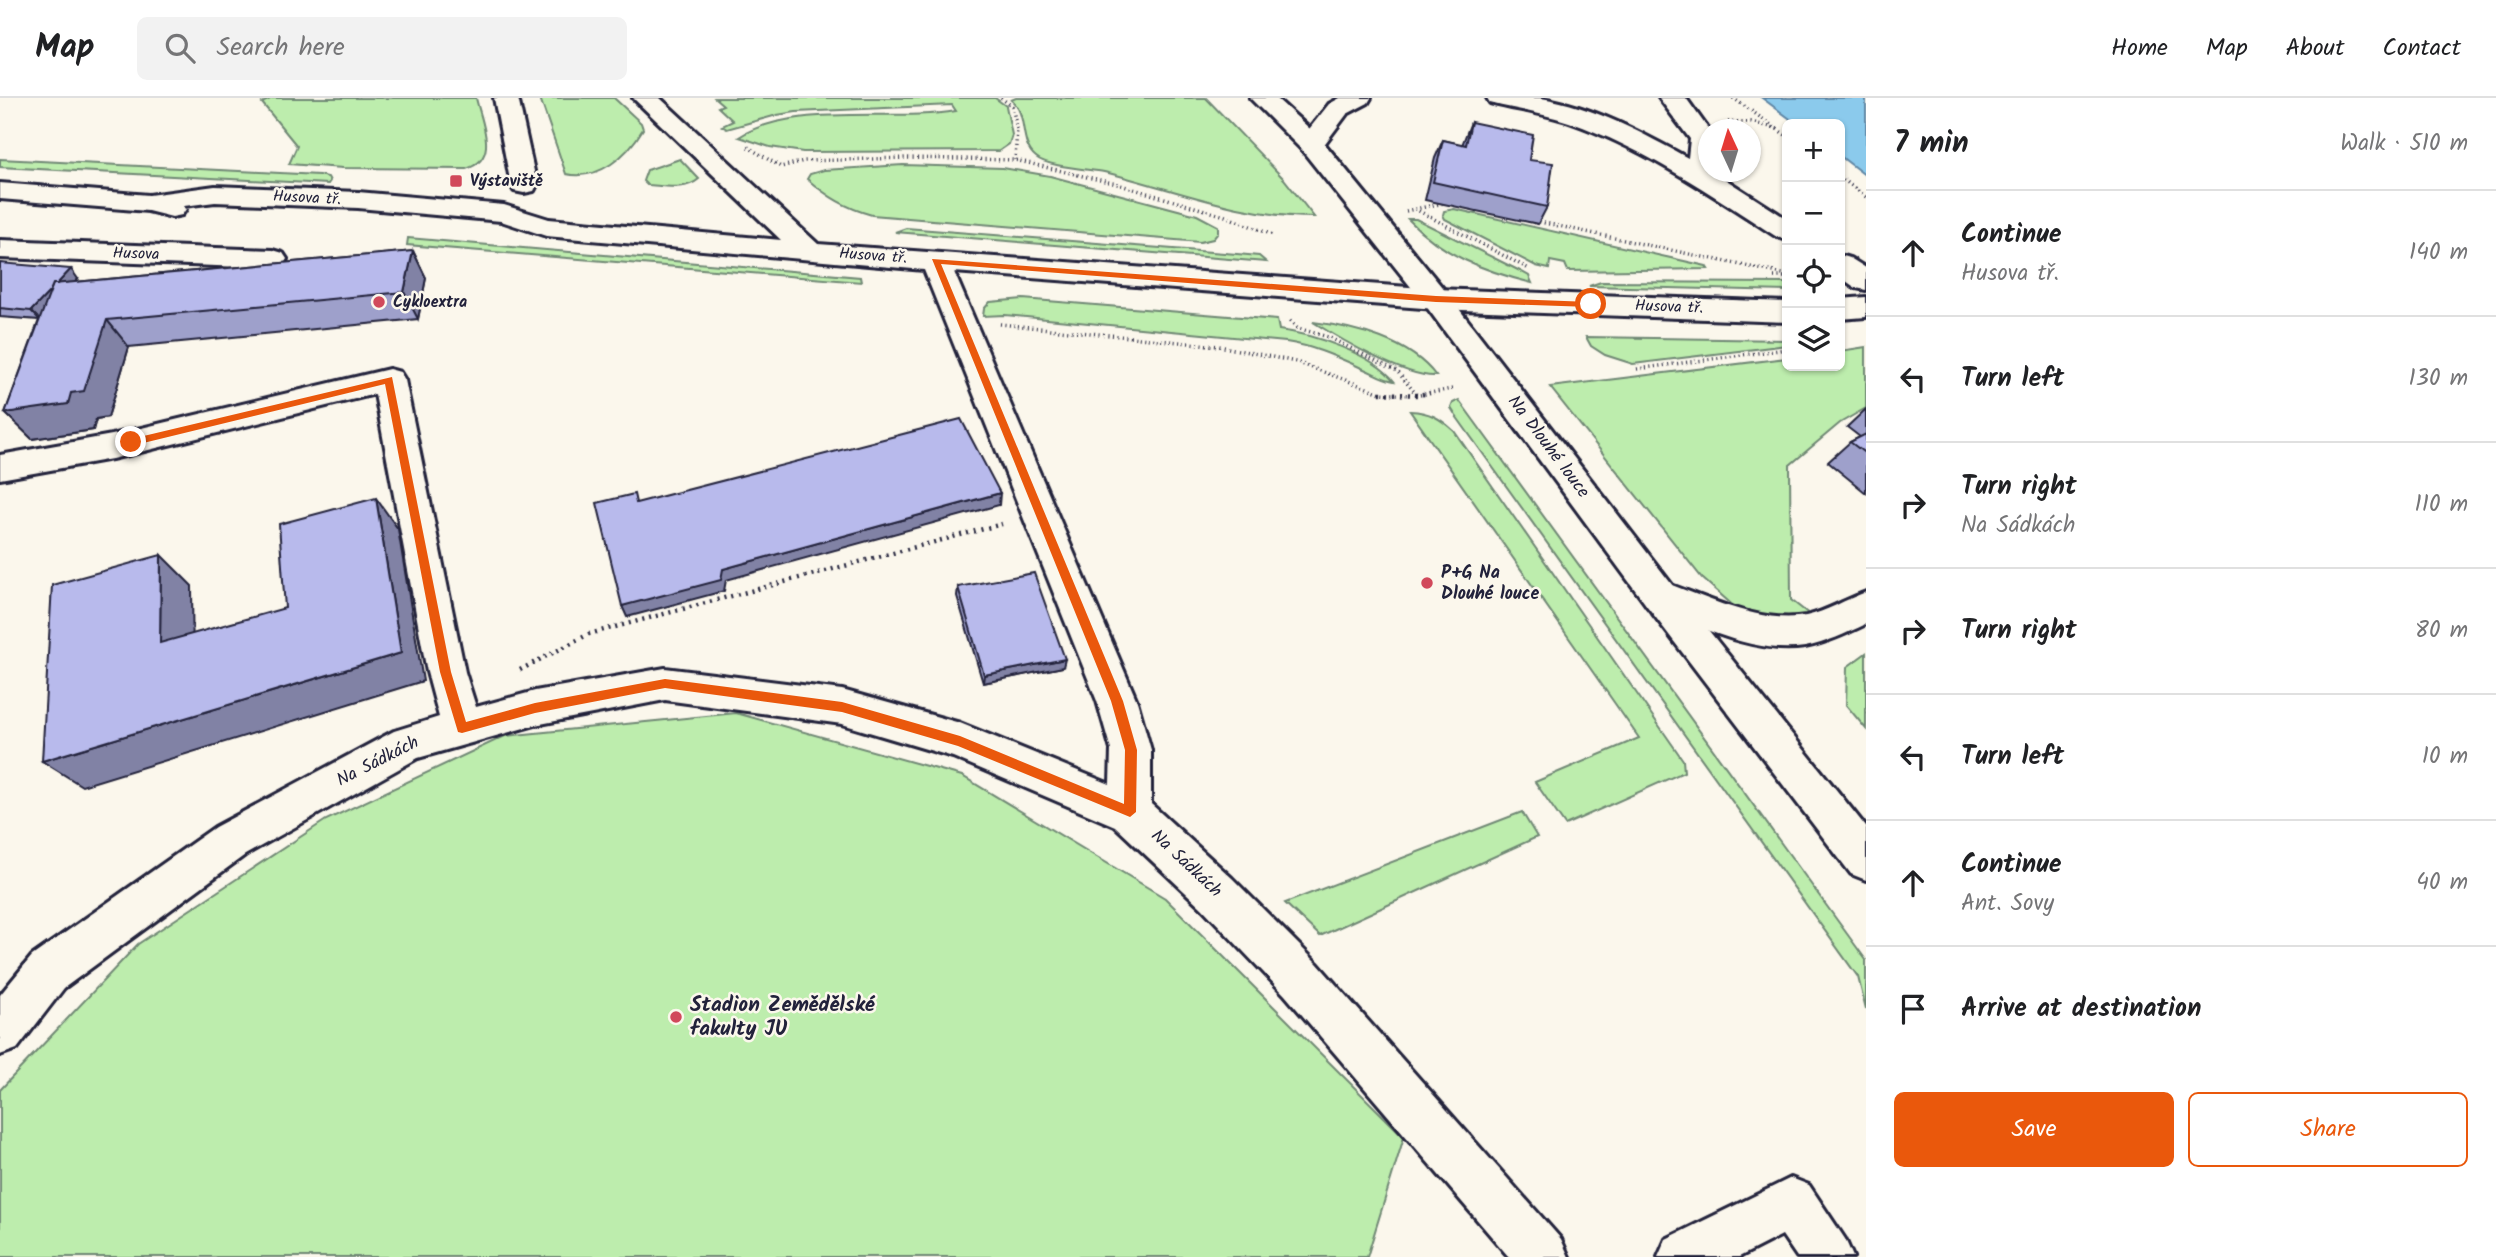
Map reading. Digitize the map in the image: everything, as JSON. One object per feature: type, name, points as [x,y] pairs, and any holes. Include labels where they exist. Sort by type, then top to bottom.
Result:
[{"type":"street","points":[[506,98],[524,186]]},
{"type":"street","points":[[645,98],[810,252]]},
{"type":"street","name":"Na Dlouhé louce","points":[[1262,98],[1311,145],[1436,299],[1660,596],[1866,860]]},
{"type":"street","points":[[1311,145],[1338,109],[1359,98]]},
{"type":"street","points":[[1499,98],[1525,101],[1595,121],[1657,150],[1698,175]]},
{"type":"street","points":[[1671,98],[1698,132]]},
{"type":"street","points":[[1709,182],[1782,228]]},
{"type":"street","name":"Husova tř.","points":[[0,191],[149,202],[197,216],[493,233],[547,226],[810,252],[1436,299],[1782,312]]},
{"type":"street","name":"Husova","points":[[0,249],[273,259]]},
{"type":"street","points":[[935,261],[1117,701],[1131,750],[1130,812]]},
{"type":"street","points":[[1845,267],[1866,282]]},
{"type":"street","points":[[1845,309],[1866,307]]},
{"type":"street","points":[[0,467],[112,447],[389,380],[446,672],[462,728]]},
{"type":"street","points":[[1660,596],[1759,628],[1783,633],[1806,631],[1866,607]]},
{"type":"street","name":"Na Sádkách","points":[[0,1032],[48,972],[230,841],[408,744],[535,708],[665,684],[842,707],[960,741],[1130,812],[1217,892],[1301,979],[1543,1257]]},
{"type":"street","points":[[1684,1257],[1791,1203],[1827,1257]]},
{"type":"path","points":[[1001,98],[1012,106],[1017,130],[1015,160]]},
{"type":"path","points":[[1733,98],[1782,132]]},
{"type":"path","points":[[1761,125],[1778,129]]},
{"type":"path","points":[[738,145],[749,148],[781,166],[804,161],[893,158],[1015,160],[1177,202],[1225,216],[1273,235]]},
{"type":"path","points":[[1845,181],[1866,197]]},
{"type":"path","points":[[1401,212],[1429,204],[1456,205]]},
{"type":"path","points":[[1415,209],[1534,272]]},
{"type":"path","points":[[1530,220],[1782,275]]},
{"type":"path","points":[[1760,277],[1782,276]]},
{"type":"path","points":[[1290,321],[1297,328],[1328,337],[1397,371],[1417,394]]},
{"type":"path","points":[[997,324],[1219,346],[1296,362],[1381,393],[1417,394],[1452,390]]},
{"type":"path","points":[[1637,369],[1782,350]]},
{"type":"green space","points":[[272,98],[476,98],[486,149],[476,164],[466,169],[343,168],[289,164],[297,146],[262,103]]},
{"type":"green space","points":[[540,98],[614,98],[641,123],[643,129],[620,157],[601,170],[590,174],[566,174]]},
{"type":"green space","points":[[715,98],[995,98],[1006,106],[1012,135],[1009,144],[999,151],[803,152],[770,147],[739,137],[761,126],[815,116],[903,115],[956,111],[952,105],[796,112],[727,129],[722,126],[733,121],[718,107],[723,105]]},
{"type":"green space","points":[[1206,98],[1284,179],[1314,217],[1287,216],[1234,207],[1104,172],[1041,160],[1030,151],[1027,144],[1020,113],[1011,100]]},
{"type":"green space","points":[[0,159],[319,175],[328,177],[330,181],[328,184],[0,167]]},
{"type":"green space","points":[[680,159],[699,179],[688,185],[674,187],[647,185],[643,181],[647,170]]},
{"type":"green space","points":[[903,165],[1003,168],[1050,176],[1197,215],[1218,226],[1218,233],[1213,239],[1200,242],[872,215],[838,201],[807,179],[810,174],[824,170]]},
{"type":"green space","points":[[1454,209],[1706,266],[1708,269],[1568,271],[1565,264],[1550,261],[1549,269],[1536,266],[1445,219],[1444,211]]},
{"type":"green space","points":[[1408,219],[1416,219],[1520,271],[1529,276],[1532,283],[1465,260],[1421,232]]},
{"type":"green space","points":[[906,228],[1259,256],[1266,262],[895,232]]},
{"type":"green space","points":[[408,238],[860,277],[861,282],[407,245]]},
{"type":"green space","points":[[1601,282],[1782,283],[1782,291],[1589,286]]},
{"type":"green space","points":[[1023,299],[1277,320],[1279,330],[1308,336],[1357,354],[1372,362],[1394,381],[1326,353],[1286,342],[1005,315],[983,316],[984,309],[990,302]]},
{"type":"green space","points":[[1313,322],[1364,332],[1397,345],[1425,364],[1436,376],[1408,371],[1391,364]]},
{"type":"green space","points":[[1586,337],[1782,340],[1782,346],[1633,364],[1605,355],[1591,346]]},
{"type":"green space","points":[[1866,347],[1866,408],[1840,423],[1790,465],[1791,600],[1810,615],[1789,624],[1737,609],[1702,578],[1550,387],[1782,359],[1782,371],[1845,371],[1845,350]]},
{"type":"green space","points":[[1459,400],[1866,960],[1866,1009],[1858,977],[1456,416],[1451,408],[1453,403]]},
{"type":"green space","points":[[1410,411],[1434,416],[1454,431],[1683,760],[1684,772],[1565,825],[1535,782],[1639,738]]},
{"type":"green space","points":[[1866,653],[1866,729],[1846,705],[1847,667]]},
{"type":"green space","name":"Stadion Zemědělské fakulty JU","points":[[736,713],[962,776],[1165,898],[1404,1137],[1367,1257],[0,1257],[0,1090],[138,944],[326,820],[505,736]]},
{"type":"green space","points":[[1522,812],[1537,837],[1320,936],[1285,903]]},
{"type":"water","points":[[1762,98],[1866,98],[1866,176],[1845,160],[1845,119],[1790,119]]},
{"type":"building","points":[[1471,122],[1533,135],[1529,160],[1553,163],[1547,207],[1433,182],[1443,140],[1466,145]]},
{"type":"building","points":[[413,251],[404,292],[107,320],[84,391],[71,393],[68,404],[5,413],[53,284]]},
{"type":"building","points":[[0,263],[71,269],[57,284],[53,284],[31,311],[0,308]]},
{"type":"building","points":[[961,419],[1000,493],[723,569],[721,580],[622,606],[597,503],[634,494],[636,503]]},
{"type":"building","points":[[1866,434],[1866,454],[1850,442]]},
{"type":"building","points":[[376,498],[401,653],[42,761],[52,585],[161,555],[160,643],[285,608],[279,524]]},
{"type":"building","points":[[1034,573],[1065,659],[984,675],[958,587]]},
{"type":"place","name":"Výstaviště","points":[[456,181]]},
{"type":"place","name":"Cykloextra","points":[[379,302]]},
{"type":"place","name":"P+G Na Dlouhé louce","points":[[1427,583]]},
{"type":"place","name":"Stadion Zemědělské fakulty JU","points":[[676,1017]]},
{"type":"route","points":[[131,442],[389,380],[446,672],[462,728],[535,708],[665,684],[842,707],[960,741],[1130,812],[1131,750],[1117,701],[935,261],[1436,299],[1591,304]]}]
